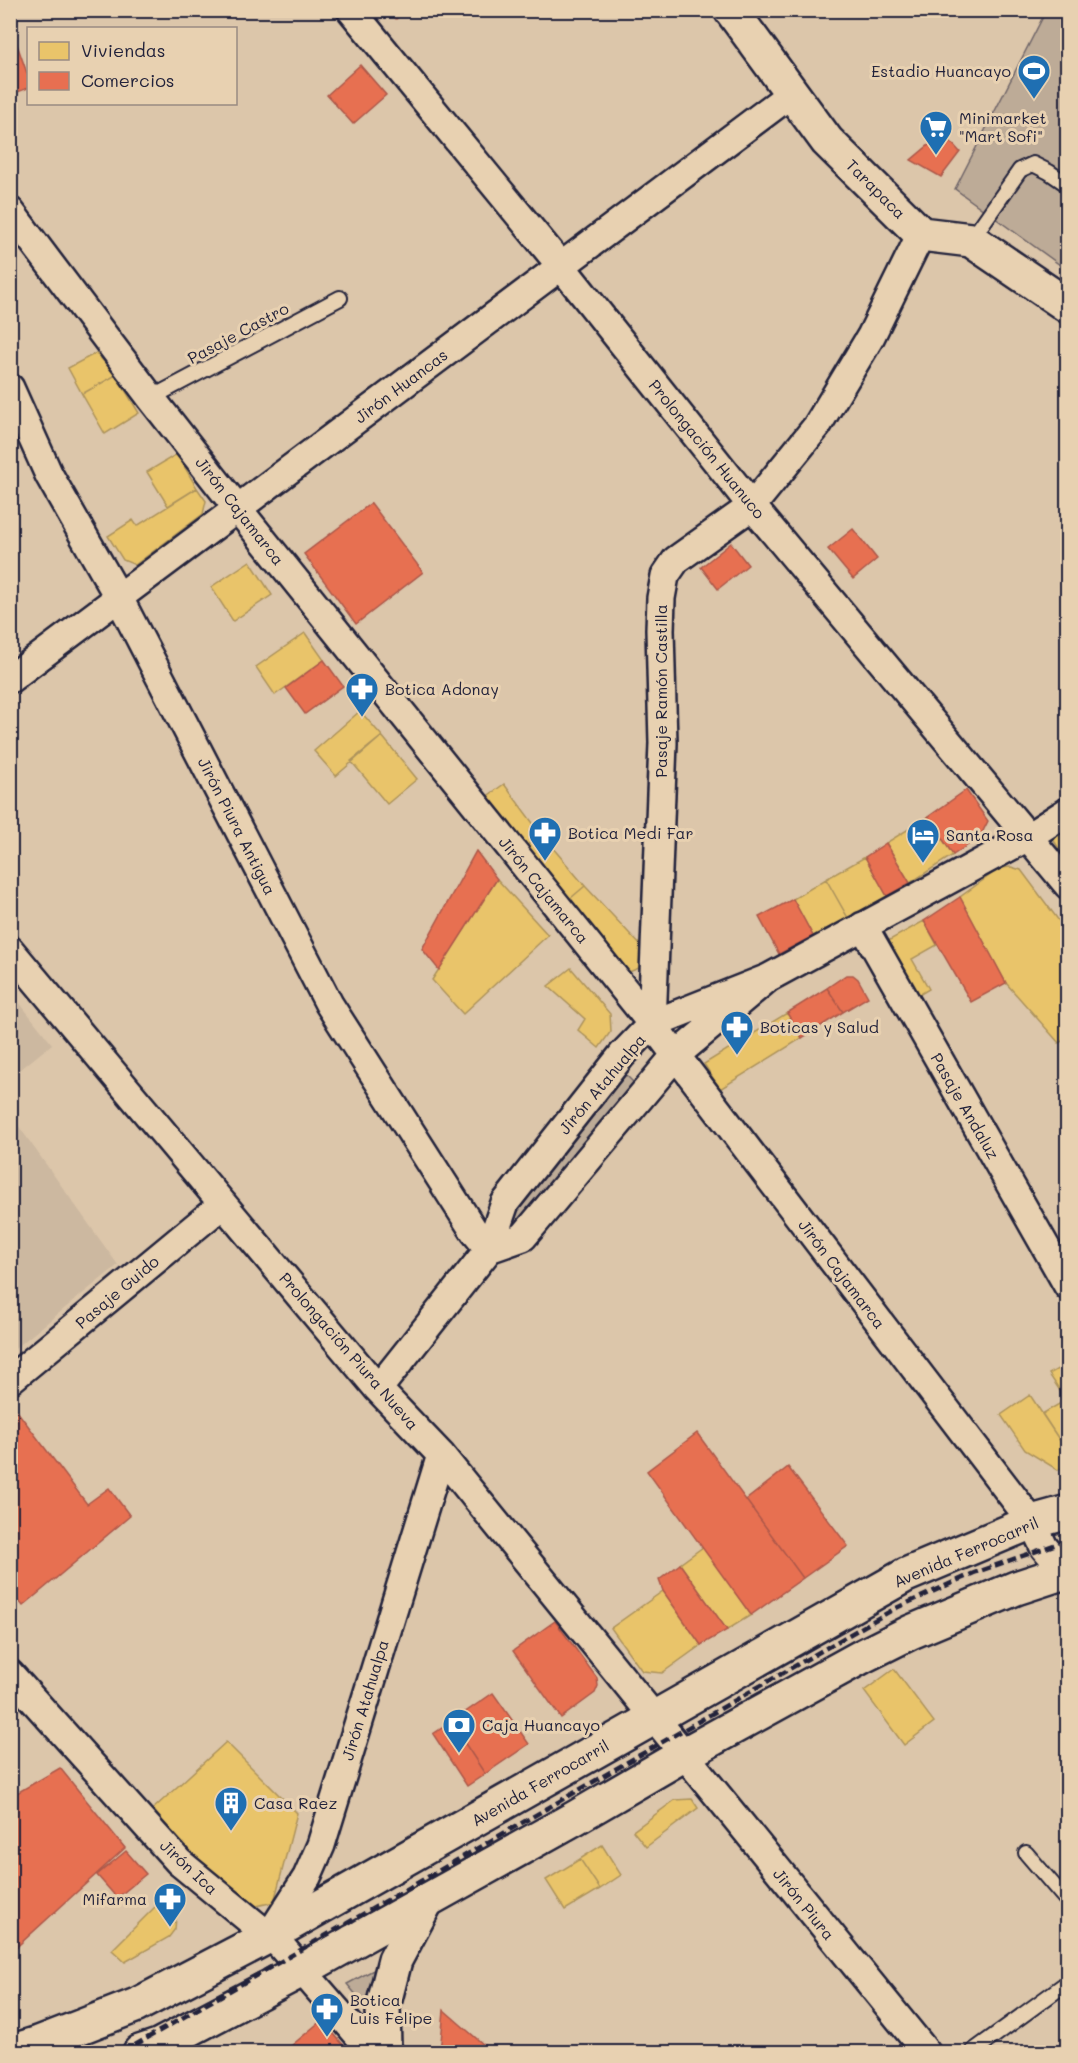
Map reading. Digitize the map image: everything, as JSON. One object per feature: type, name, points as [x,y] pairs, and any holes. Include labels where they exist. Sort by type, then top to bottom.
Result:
[{"type":"main road","name":"Tarapaca","points":[[742,14],[792,93],[827,141],[921,234]]},
{"type":"main road","points":[[921,234],[970,240],[1068,306]]},
{"type":"main road","name":"Avenida Ferrocarril","points":[[10,2052],[137,2005],[269,1936],[906,1575],[1032,1522],[1068,1512]]},
{"type":"main road","points":[[140,2052],[158,2046],[302,1970],[861,1657],[911,1632],[1016,1588],[1067,1573]]},
{"type":"main road","points":[[386,2052],[383,2007],[395,1960],[426,1902]]},
{"type":"street","name":"Prolongación Huanuco","points":[[351,10],[561,266],[752,506],[1068,885]]},
{"type":"street","name":"Jirón Huancas","points":[[10,679],[792,93]]},
{"type":"street","name":"Jirón Cajamarca","points":[[10,211],[238,509],[652,1024],[1032,1522],[1044,1547],[1067,1573]]},
{"type":"street","name":"Pasaje Ramón Castilla","points":[[652,1024],[663,743],[660,630],[661,598],[665,576],[676,560],[752,506],[817,426],[871,336],[921,234]]},
{"type":"street","name":"Jirón Piura Antigua","points":[[10,388],[49,475],[118,598],[329,1004],[474,1231],[489,1249]]},
{"type":"street","name":"Jirón Atahualpa","points":[[378,1389],[489,1249],[505,1203],[622,1055],[652,1024],[768,978],[1028,837],[1068,811]]},
{"type":"street","name":"Pasaje Andaluz","points":[[863,926],[1068,1286]]},
{"type":"street","name":"Prolongación Piura Nueva","points":[[10,950],[378,1389],[441,1455],[683,1755]]},
{"type":"street","name":"Jirón Atahualpa","points":[[489,1249],[523,1237],[675,1056],[768,978]]},
{"type":"street","name":"Pasaje Guido","points":[[10,1380],[223,1204]]},
{"type":"street","name":"Jirón Atahualpa","points":[[269,1936],[307,1877],[321,1845],[441,1455]]},
{"type":"street","name":"Jirón Ica","points":[[10,1674],[179,1862],[269,1936],[302,1970],[373,2052]]},
{"type":"street","name":"Jirón Piura","points":[[683,1755],[926,2052]]},
{"type":"lane","points":[[970,240],[1020,170],[1033,164],[1068,185]]},
{"type":"lane","name":"Pasaje Castro","points":[[151,398],[340,298]]},
{"type":"lane","points":[[1026,1853],[1068,1902]]},
{"type":"lane","points":[[972,2052],[1068,1982]]},
{"type":"shaded area","name":"Estadio Huancayo","points":[[1046,11],[1067,11],[1067,270],[955,189]]},
{"type":"shaded area","points":[[11,992],[52,1044],[10,1077]]},
{"type":"shaded area","points":[[623,1072],[641,1090],[532,1215],[506,1231],[509,1204]]},
{"type":"shaded area","points":[[10,1114],[118,1265],[11,1352],[10,1352]]},
{"type":"shaded area","points":[[377,1968],[373,2015],[347,1984]]},
{"type":"building: Viviendas","points":[[96,353],[116,375],[82,394],[68,368]]},
{"type":"building: Viviendas","points":[[116,375],[139,413],[105,434],[82,394]]},
{"type":"building: Viviendas","points":[[177,454],[197,488],[168,506],[147,472]]},
{"type":"building: Viviendas","points":[[197,488],[206,501],[203,514],[135,565],[123,560],[108,536],[133,520],[137,526]]},
{"type":"building: Viviendas","points":[[250,561],[272,595],[233,621],[211,587]]},
{"type":"building: Viviendas","points":[[305,633],[324,660],[275,695],[256,667]]},
{"type":"building: Viviendas","points":[[360,711],[382,736],[336,776],[314,751]]},
{"type":"building: Viviendas","points":[[382,736],[417,779],[387,804],[351,761]]},
{"type":"building: Viviendas","points":[[504,784],[541,834],[520,851],[482,800]]},
{"type":"building: Viviendas","points":[[928,817],[953,855],[910,883],[886,843]]},
{"type":"building: Viviendas","points":[[1068,822],[1068,859],[1066,860],[1053,839],[1055,830]]},
{"type":"building: Viviendas","points":[[541,834],[585,886],[565,903],[520,851]]},
{"type":"building: Viviendas","points":[[865,857],[887,896],[848,918],[826,879]]},
{"type":"building: Viviendas","points":[[1011,867],[1021,870],[1068,933],[1068,1037],[1059,1043],[1006,983],[960,897],[1000,868]]},
{"type":"building: Viviendas","points":[[497,879],[548,935],[463,1014],[432,980]]},
{"type":"building: Viviendas","points":[[826,879],[848,918],[813,936],[793,899]]},
{"type":"building: Viviendas","points":[[585,886],[643,948],[639,968],[629,972],[565,903]]},
{"type":"building: Viviendas","points":[[924,921],[937,945],[912,959],[929,989],[909,1001],[886,942]]},
{"type":"building: Viviendas","points":[[571,968],[610,1014],[611,1031],[599,1048],[578,1030],[585,1019],[548,986]]},
{"type":"building: Viviendas","points":[[787,1013],[802,1038],[720,1089],[704,1064]]},
{"type":"building: Viviendas","points":[[1068,1363],[1068,1403],[1049,1374]]},
{"type":"building: Viviendas","points":[[1030,1395],[1068,1453],[1068,1464],[1058,1470],[1025,1450],[1001,1415]]},
{"type":"building: Viviendas","points":[[1066,1400],[1068,1403],[1068,1453],[1042,1414]]},
{"type":"building: Viviendas","points":[[703,1547],[751,1615],[727,1630],[680,1564]]},
{"type":"building: Viviendas","points":[[663,1591],[701,1645],[662,1673],[642,1671],[611,1628]]},
{"type":"building: Viviendas","points":[[894,1669],[934,1722],[904,1745],[864,1691]]},
{"type":"building: Viviendas","name":"Casa Raez","points":[[226,1742],[297,1813],[274,1902],[252,1907],[185,1850],[153,1809]]},
{"type":"building: Viviendas","points":[[692,1799],[698,1808],[646,1847],[633,1831],[675,1800]]},
{"type":"building: Viviendas","points":[[602,1845],[621,1875],[600,1889],[580,1859]]},
{"type":"building: Viviendas","points":[[580,1859],[600,1889],[565,1910],[546,1880]]},
{"type":"building: Viviendas","points":[[160,1902],[176,1918],[175,1929],[169,1937],[125,1962],[112,1950]]},
{"type":"building: Comercios","points":[[389,10],[406,10],[396,19]]},
{"type":"building: Comercios","points":[[14,36],[27,73],[27,88],[10,95],[10,37]]},
{"type":"building: Comercios","points":[[360,65],[386,95],[353,124],[327,95]]},
{"type":"building: Comercios","name":"Minimarket \"Mart Sofi\"","points":[[943,133],[960,152],[941,177],[911,160]]},
{"type":"building: Comercios","points":[[371,503],[423,572],[356,624],[304,554]]},
{"type":"building: Comercios","points":[[853,529],[877,559],[853,579],[828,549]]},
{"type":"building: Comercios","points":[[731,543],[748,565],[718,589],[701,567]]},
{"type":"building: Comercios","points":[[324,660],[343,686],[305,714],[286,688]]},
{"type":"building: Comercios","points":[[966,790],[988,821],[980,837],[953,855],[928,817]]},
{"type":"building: Comercios","points":[[886,843],[910,883],[887,896],[865,857]]},
{"type":"building: Comercios","points":[[476,851],[497,879],[439,970],[422,949]]},
{"type":"building: Comercios","points":[[960,897],[1006,983],[971,1002],[924,921]]},
{"type":"building: Comercios","points":[[793,899],[813,936],[779,954],[759,917]]},
{"type":"building: Comercios","points":[[846,975],[853,975],[858,979],[868,997],[843,1012],[827,988]]},
{"type":"building: Comercios","points":[[827,988],[843,1012],[802,1038],[787,1013]]},
{"type":"building: Comercios","points":[[17,1411],[87,1504],[109,1488],[130,1516],[23,1606],[10,1590],[10,1415]]},
{"type":"building: Comercios","points":[[697,1433],[803,1578],[751,1615],[647,1471]]},
{"type":"building: Comercios","points":[[788,1467],[848,1546],[803,1578],[746,1500]]},
{"type":"building: Comercios","points":[[680,1564],[727,1630],[701,1645],[663,1591],[659,1580]]},
{"type":"building: Comercios","points":[[555,1621],[597,1678],[598,1686],[595,1693],[561,1718],[513,1651]]},
{"type":"building: Comercios","points":[[493,1693],[529,1744],[485,1774],[451,1722]]},
{"type":"building: Comercios","name":"Caja Huancayo","points":[[451,1722],[485,1774],[467,1786],[433,1734]]},
{"type":"building: Comercios","points":[[60,1768],[125,1848],[10,1953],[10,1797]]},
{"type":"building: Comercios","points":[[126,1851],[146,1874],[117,1898],[97,1875]]},
{"type":"building: Comercios","points":[[444,2010],[492,2052],[440,2052]]},
{"type":"building: Comercios","points":[[322,2020],[345,2047],[339,2052],[285,2051]]},
{"type":"railway","points":[[123,2052],[894,1609],[974,1573],[1068,1540]]},
{"type":"place","name":"Estadio Huancayo","points":[[1034,100]]},
{"type":"place","name":"Minimarket \"Mart Sofi\"","points":[[936,156]]},
{"type":"place","name":"Botica Adonay","points":[[362,718]]},
{"type":"place","name":"Botica Medi Far","points":[[545,862]]},
{"type":"place","name":"Santa Rosa","points":[[923,864]]},
{"type":"place","name":"Boticas y Salud","points":[[737,1056]]},
{"type":"place","name":"Caja Huancayo","points":[[459,1754]]},
{"type":"place","name":"Casa Raez","points":[[231,1832]]},
{"type":"place","name":"Mifarma","points":[[170,1928]]},
{"type":"place","name":"Botica Luis Felipe","points":[[327,2038]]}]
